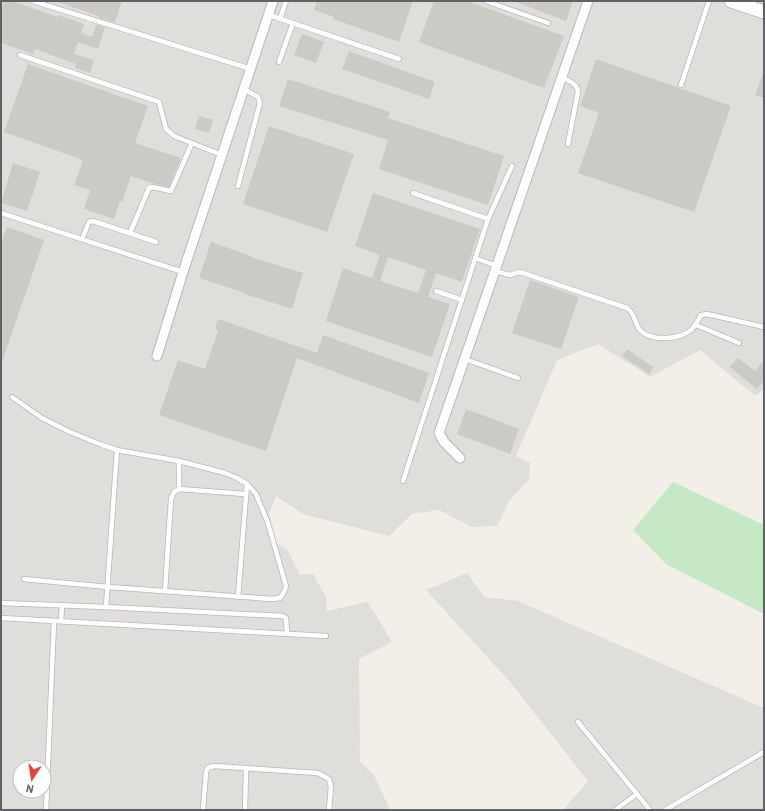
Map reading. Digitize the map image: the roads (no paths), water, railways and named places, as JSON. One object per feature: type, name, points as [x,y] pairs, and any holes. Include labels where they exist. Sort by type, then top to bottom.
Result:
[{"type":"street","points":[[157,356],[183,272],[273,1]]},
{"type":"street","points":[[460,458],[444,442],[440,433],[588,1]]},
{"type":"street","points":[[731,1],[764,12]]},
{"type":"lane","points":[[33,1],[251,69]]},
{"type":"lane","points":[[280,18],[286,1]]},
{"type":"lane","points":[[486,1],[548,23]]},
{"type":"lane","points":[[680,85],[709,1]]},
{"type":"lane","points":[[269,15],[399,59]]},
{"type":"lane","points":[[279,62],[293,23]]},
{"type":"lane","points":[[20,55],[159,102],[166,129],[174,136],[222,155]]},
{"type":"lane","points":[[562,77],[578,87],[568,144]]},
{"type":"lane","points":[[238,186],[260,103],[258,97],[244,89]]},
{"type":"lane","points":[[130,233],[149,188],[152,187],[171,191],[192,143]]},
{"type":"lane","points":[[403,481],[488,219],[512,166]]},
{"type":"lane","points":[[414,193],[488,219]]},
{"type":"lane","points":[[1,213],[183,272]]},
{"type":"lane","points":[[82,239],[89,222],[93,221],[156,242]]},
{"type":"lane","points":[[475,258],[510,275],[520,272],[627,308],[634,314],[638,327],[642,332],[649,335],[664,338],[681,336],[696,325],[701,315],[706,314],[764,327]]},
{"type":"lane","points":[[436,291],[462,300]]},
{"type":"lane","points":[[696,325],[739,343]]},
{"type":"lane","points":[[465,359],[518,378]]},
{"type":"lane","points":[[12,397],[42,418],[70,432],[102,445],[117,450],[179,461],[224,473],[237,478],[246,484],[256,494],[268,523],[286,586],[280,598],[272,599],[108,587],[24,579]]},
{"type":"lane","points":[[106,607],[117,450]]},
{"type":"lane","points":[[179,461],[179,489]]},
{"type":"lane","points":[[238,597],[246,484]]},
{"type":"lane","points":[[165,591],[171,499],[174,492],[179,489],[245,494]]},
{"type":"lane","points":[[1,603],[282,616],[286,618],[288,634]]},
{"type":"lane","points":[[61,621],[62,606]]},
{"type":"lane","points":[[1,618],[326,636]]},
{"type":"lane","points":[[46,810],[54,621]]},
{"type":"lane","points":[[578,722],[650,810]]},
{"type":"lane","points":[[666,810],[764,752]]},
{"type":"lane","points":[[203,810],[206,772],[208,768],[214,766],[318,773],[329,779],[331,788],[329,810]]},
{"type":"lane","points":[[244,810],[246,768]]},
{"type":"lane","points":[[615,810],[637,794]]}]
